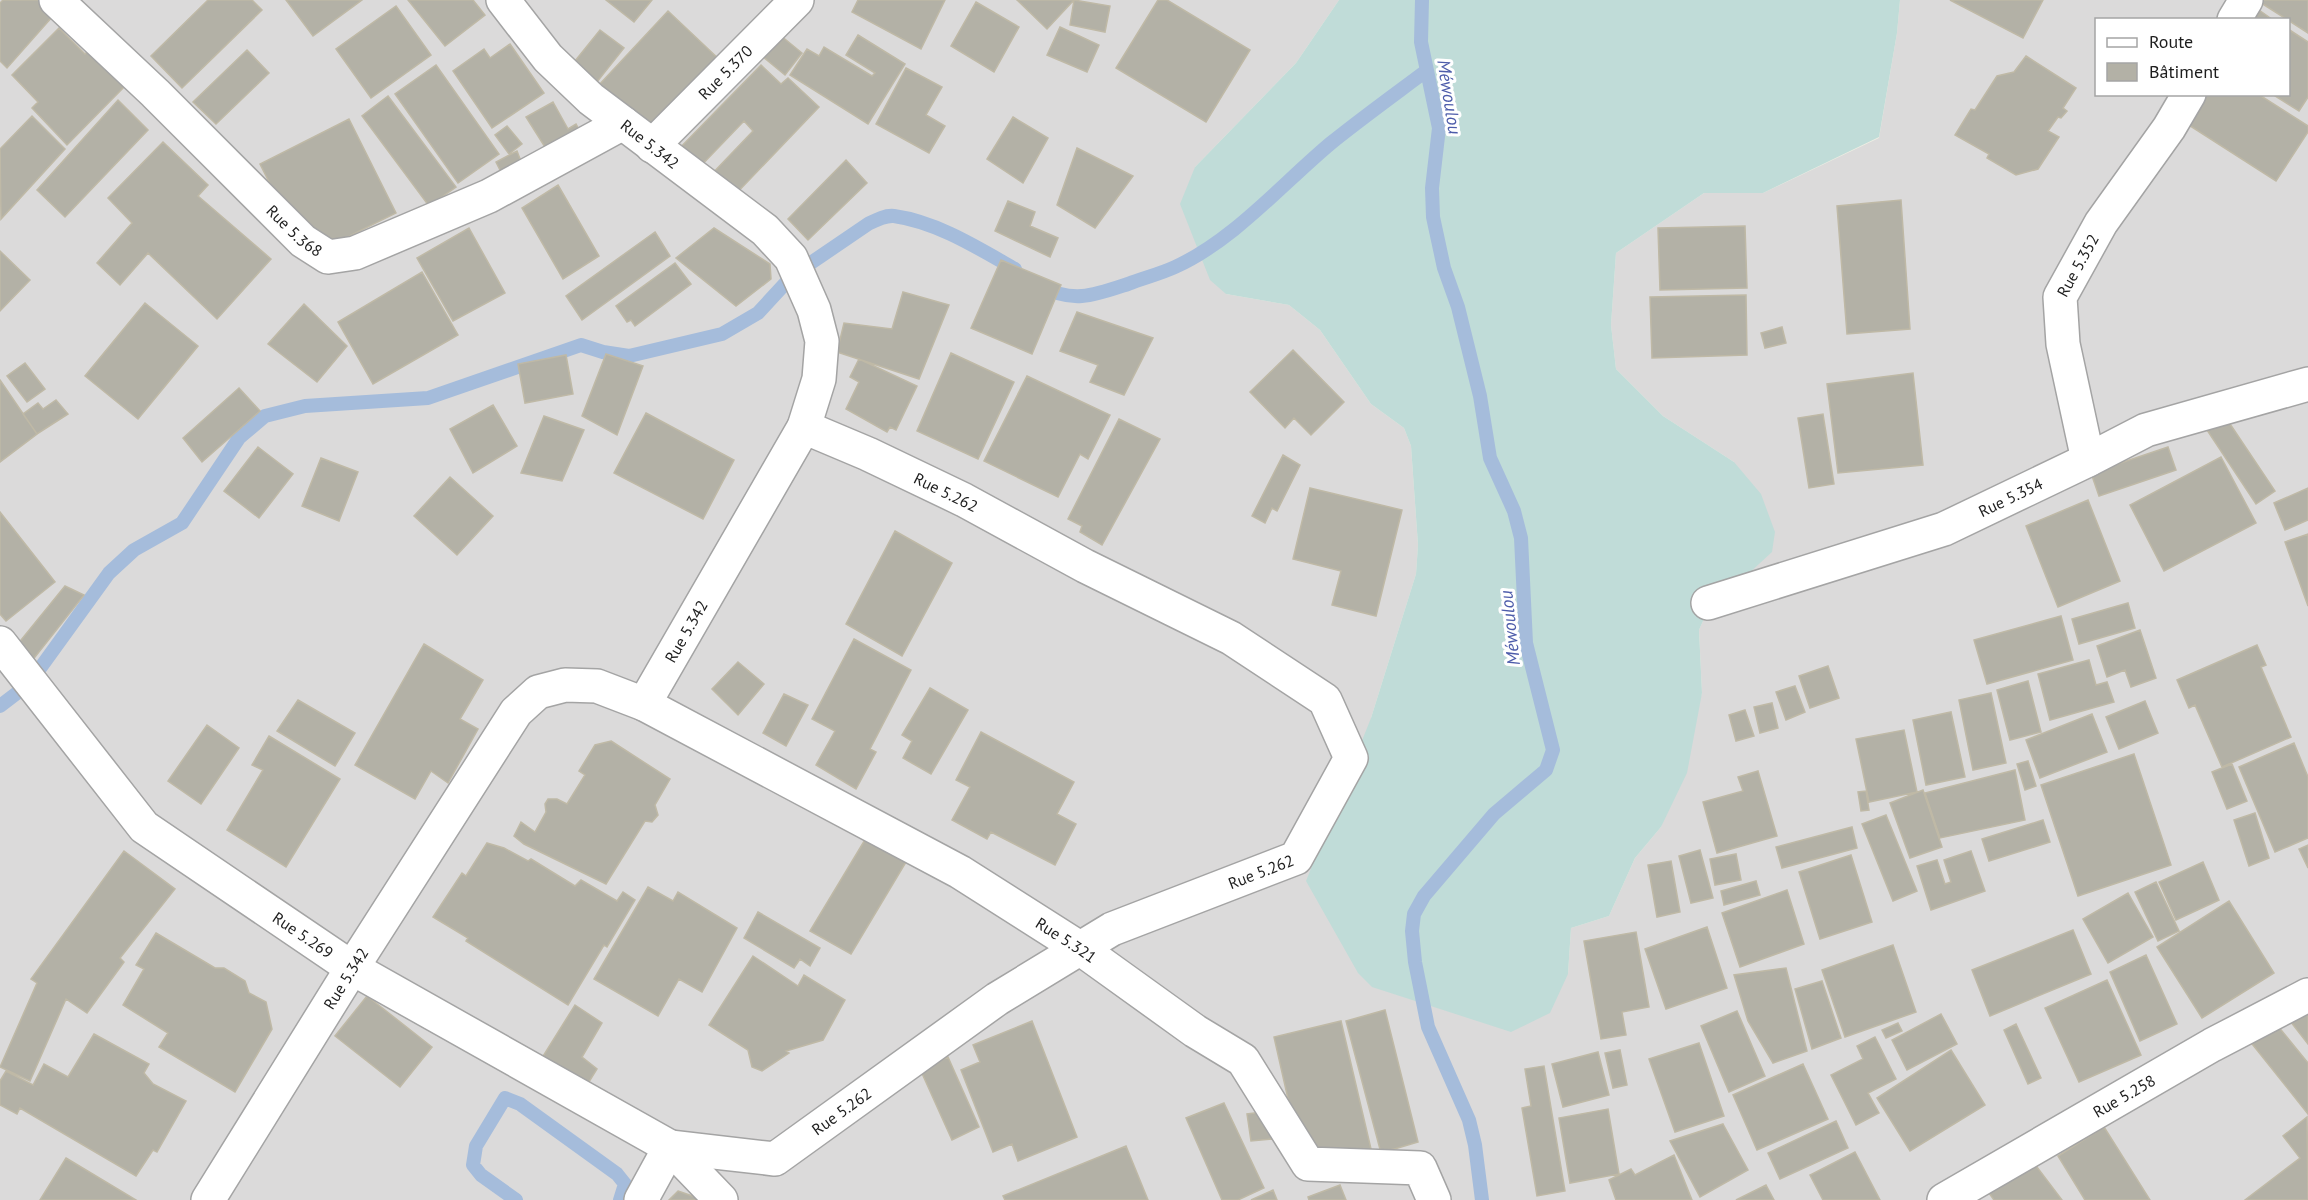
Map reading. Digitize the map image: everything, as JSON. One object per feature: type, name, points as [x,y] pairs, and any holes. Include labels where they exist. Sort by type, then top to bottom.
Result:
[{"type":"street","name":"Rue 5.368","points":[[56,0],[155,93],[303,241],[328,257],[355,253],[489,196],[623,123]]},
{"type":"street","name":"Rue 5.342","points":[[208,1200],[352,968],[516,712],[538,692],[565,686],[597,686],[645,704],[804,427],[819,380],[822,341],[814,310],[791,258],[765,230],[591,99],[548,58],[503,0]]},
{"type":"street","name":"Rue 5.370","points":[[652,146],[797,0]]},
{"type":"street","points":[[2235,18],[2246,0]]},
{"type":"street","name":"Rue 5.352","points":[[2088,460],[2063,344],[2060,297],[2101,224],[2169,128],[2188,96]]},
{"type":"street","name":"Rue 5.354","points":[[1708,603],[1944,529],[2146,430],[2308,384]]},
{"type":"street","name":"Rue 5.262","points":[[670,1147],[775,1159],[997,999],[1112,930],[1296,858],[1351,758],[1325,700],[1231,638],[1085,566],[964,500],[868,454],[804,427]]},
{"type":"street","name":"Rue 5.269","points":[[0,643],[144,827],[352,968],[670,1147],[721,1200]]},
{"type":"street","name":"Rue 5.321","points":[[645,704],[960,872],[1080,949],[1195,1031],[1243,1060],[1308,1164],[1420,1168],[1434,1200]]},
{"type":"street","name":"Rue 5.258","points":[[1944,1200],[2212,1046],[2308,995]]},
{"type":"street","points":[[641,1200],[670,1147]]},
{"type":"shaded area","points":[[0,0],[1339,0],[1296,63],[1195,167],[1226,294],[1289,305],[1320,330],[1371,404],[1404,428],[1411,446],[1418,545],[1416,574],[1371,718],[1568,974],[1571,928],[1609,916],[1635,858],[1661,827],[1702,693],[1699,630],[1707,612],[1734,462],[1663,416],[1616,369],[1611,325],[1616,253],[1704,193],[1763,193],[1879,138],[1897,33],[1900,0],[2308,0],[2308,1200],[0,1200]]},
{"type":"shaded area","points":[[1339,0],[1900,0],[1897,33],[1879,137],[1763,193],[1704,193],[1616,253],[1611,325],[1616,369],[1663,416],[1734,462],[1761,494],[1775,532],[1772,552],[1707,612],[1699,630],[1702,693],[1687,773],[1661,827],[1635,858],[1609,916],[1571,928],[1568,974],[1550,1013],[1511,1032],[1372,987],[1358,973],[1306,881],[1371,718],[1416,574],[1418,545],[1411,446],[1404,428],[1371,404],[1320,330],[1289,305],[1226,294],[1210,280],[1180,204],[1195,167],[1296,63]]},
{"type":"building","points":[[3,0],[51,0],[60,8],[7,68],[0,61],[0,3]]},
{"type":"building","points":[[208,0],[252,0],[262,10],[182,88],[151,56]]},
{"type":"building","points":[[286,0],[362,0],[313,36]]},
{"type":"building","points":[[408,0],[473,0],[485,15],[445,46]]},
{"type":"building","points":[[606,0],[652,0],[634,22]]},
{"type":"building","points":[[858,0],[945,0],[921,49],[852,12]]},
{"type":"building","points":[[1017,0],[1074,0],[1047,29]]},
{"type":"building","points":[[1074,0],[1110,6],[1105,32],[1070,25]]},
{"type":"building","points":[[1158,0],[1167,0],[1250,50],[1206,122],[1116,68]]},
{"type":"building","points":[[1950,0],[2043,0],[2023,38]]},
{"type":"building","points":[[2308,0],[2308,33],[2290,21],[2290,18],[2285,18],[2258,1]]},
{"type":"building","points":[[976,2],[1019,27],[994,72],[951,46]]},
{"type":"building","points":[[396,6],[431,55],[371,98],[336,49]]},
{"type":"building","points":[[2259,10],[2270,18],[2254,18]]},
{"type":"building","points":[[668,11],[722,62],[651,138],[598,86]]},
{"type":"building","points":[[1060,27],[1099,45],[1087,72],[1047,55]]},
{"type":"building","points":[[59,28],[85,54],[91,48],[127,84],[67,145],[32,108],[38,102],[12,75]]},
{"type":"building","points":[[600,30],[624,48],[593,87],[571,66]]},
{"type":"building","points":[[2290,30],[2308,42],[2308,97],[2299,111],[2275,96],[2290,96]]},
{"type":"building","points":[[780,35],[802,53],[785,75],[762,56]]},
{"type":"building","points":[[858,35],[905,64],[868,124],[790,75],[807,49],[819,56],[824,47],[872,76],[875,73],[846,55]]},
{"type":"building","points":[[510,44],[544,93],[492,128],[453,71],[484,49],[490,58]]},
{"type":"building","points":[[247,50],[269,73],[216,124],[193,102]]},
{"type":"building","points":[[2026,56],[2076,88],[2063,108],[2067,111],[2061,118],[2058,117],[2048,131],[2059,137],[2038,169],[2016,175],[1987,158],[1989,154],[1955,135],[1971,109],[1975,110],[1997,76],[2014,72]]},
{"type":"building","points":[[436,65],[499,154],[458,183],[395,94]]},
{"type":"building","points":[[761,65],[781,84],[788,78],[819,107],[731,199],[709,177],[753,131],[744,121],[694,173],[674,154]]},
{"type":"building","points":[[906,68],[942,87],[926,115],[945,126],[929,153],[876,124]]},
{"type":"building","points":[[388,96],[456,187],[429,206],[362,116]]},
{"type":"building","points":[[2200,96],[2261,96],[2308,126],[2308,132],[2276,181],[2184,122]]},
{"type":"building","points":[[118,100],[148,130],[65,217],[37,190]]},
{"type":"building","points":[[553,102],[568,129],[576,124],[582,135],[550,155],[526,117]]},
{"type":"building","points":[[32,116],[65,149],[1,219],[0,149]]},
{"type":"building","points":[[1013,117],[1048,138],[1023,183],[987,159]]},
{"type":"building","points":[[349,119],[396,213],[307,257],[260,164]]},
{"type":"building","points":[[507,126],[522,144],[509,154],[495,135]]},
{"type":"building","points":[[163,142],[208,185],[198,196],[271,259],[217,319],[148,253],[120,285],[97,263],[132,223],[108,198]]},
{"type":"building","points":[[1077,148],[1133,176],[1095,228],[1057,205]]},
{"type":"building","points":[[517,151],[525,172],[506,182],[496,162]]},
{"type":"building","points":[[846,160],[867,183],[808,240],[788,219]]},
{"type":"building","points":[[558,185],[599,256],[563,279],[522,208]]},
{"type":"building","points":[[1901,200],[1910,329],[1847,334],[1837,206]]},
{"type":"building","points":[[1008,201],[1035,212],[1030,226],[1058,238],[1050,257],[995,231]]},
{"type":"building","points":[[1745,226],[1747,288],[1660,290],[1658,228]]},
{"type":"building","points":[[469,228],[505,293],[453,321],[417,258]]},
{"type":"building","points":[[714,228],[770,264],[771,279],[736,306],[676,258]]},
{"type":"building","points":[[655,232],[670,256],[582,320],[566,296]]},
{"type":"building","points":[[0,251],[30,280],[0,311]]},
{"type":"building","points":[[1001,260],[1061,285],[1032,354],[971,328]]},
{"type":"building","points":[[675,263],[691,284],[635,326],[631,320],[627,322],[616,306]]},
{"type":"building","points":[[422,272],[458,335],[373,384],[338,322]]},
{"type":"building","points":[[903,292],[949,305],[919,379],[837,352],[844,323],[892,329]]},
{"type":"building","points":[[1746,295],[1747,355],[1652,358],[1650,297]]},
{"type":"building","points":[[145,303],[198,346],[138,419],[85,376]]},
{"type":"building","points":[[304,304],[347,346],[317,382],[268,344]]},
{"type":"building","points":[[1077,312],[1153,338],[1124,395],[1090,382],[1098,365],[1060,351]]},
{"type":"building","points":[[1782,327],[1786,343],[1765,348],[1761,333]]},
{"type":"building","points":[[1293,350],[1344,402],[1311,435],[1294,418],[1285,428],[1250,392]]},
{"type":"building","points":[[951,353],[1014,382],[978,459],[917,431]]},
{"type":"building","points":[[606,354],[643,366],[617,435],[582,416]]},
{"type":"building","points":[[566,355],[573,394],[525,403],[518,364]]},
{"type":"building","points":[[859,359],[917,386],[896,430],[890,427],[887,432],[846,409],[859,382],[850,377]]},
{"type":"building","points":[[25,363],[45,389],[27,402],[7,376]]},
{"type":"building","points":[[1913,373],[1923,465],[1838,473],[1827,384]]},
{"type":"building","points":[[1027,376],[1110,415],[1088,459],[1080,454],[1058,497],[984,461]]},
{"type":"building","points":[[0,380],[37,434],[0,462]]},
{"type":"building","points":[[239,388],[260,411],[202,462],[183,438]]},
{"type":"building","points":[[56,400],[68,414],[37,434],[23,414],[38,403],[43,409]]},
{"type":"building","points":[[493,405],[517,446],[473,473],[450,429]]},
{"type":"building","points":[[646,413],[734,460],[703,519],[614,473]]},
{"type":"building","points":[[1823,414],[1834,484],[1809,488],[1798,418]]},
{"type":"building","points":[[2224,415],[2275,491],[2256,504],[2205,427]]},
{"type":"building","points":[[544,416],[584,430],[562,481],[521,473]]},
{"type":"building","points":[[1119,419],[1160,439],[1102,545],[1080,532],[1082,526],[1068,519]]},
{"type":"building","points":[[258,447],[293,474],[259,518],[224,491]]},
{"type":"building","points":[[2168,447],[2176,470],[2099,496],[2091,473]]},
{"type":"building","points":[[1283,455],[1300,465],[1277,511],[1272,508],[1265,523],[1252,516]]},
{"type":"building","points":[[2221,457],[2256,523],[2164,571],[2130,505]]},
{"type":"building","points":[[321,458],[358,472],[339,521],[302,506]]},
{"type":"building","points":[[450,477],[493,516],[457,555],[414,516]]},
{"type":"building","points":[[1310,488],[1402,510],[1376,616],[1332,605],[1341,571],[1293,559]]},
{"type":"building","points":[[2308,488],[2308,520],[2285,530],[2274,503]]},
{"type":"building","points":[[2088,500],[2120,581],[2058,607],[2026,526]]},
{"type":"building","points":[[0,512],[55,582],[6,621],[0,614]]},
{"type":"building","points":[[895,531],[952,563],[902,656],[846,624]]},
{"type":"building","points":[[2308,534],[2308,606],[2285,542]]},
{"type":"building","points":[[65,586],[84,595],[31,662],[17,645]]},
{"type":"building","points":[[2128,603],[2135,628],[2079,644],[2072,619]]},
{"type":"building","points":[[2061,616],[2073,660],[1987,684],[1974,640]]},
{"type":"building","points":[[2140,630],[2156,678],[2131,687],[2125,670],[2107,677],[2097,646]]},
{"type":"building","points":[[854,639],[911,670],[870,749],[876,752],[856,789],[816,765],[835,731],[812,719]]},
{"type":"building","points":[[424,644],[483,680],[460,719],[478,729],[448,783],[431,771],[415,799],[355,765]]},
{"type":"building","points":[[2257,645],[2266,665],[2261,667],[2291,737],[2222,767],[2195,705],[2189,708],[2177,680]]},
{"type":"building","points":[[2089,660],[2096,685],[2107,682],[2114,702],[2050,720],[2038,674]]},
{"type":"building","points":[[738,662],[764,684],[738,715],[712,689]]},
{"type":"building","points":[[1828,666],[1839,698],[1810,708],[1799,676]]},
{"type":"building","points":[[2028,681],[2041,732],[2010,740],[1997,690]]},
{"type":"building","points":[[1795,686],[1805,712],[1786,720],[1776,692]]},
{"type":"building","points":[[930,688],[968,710],[931,774],[903,758],[912,741],[902,735]]},
{"type":"building","points":[[1991,693],[2006,763],[1973,770],[1959,700]]},
{"type":"building","points":[[784,694],[808,705],[786,746],[763,733]]},
{"type":"building","points":[[298,700],[355,733],[335,766],[277,731]]},
{"type":"building","points":[[2145,701],[2158,733],[2119,749],[2106,717]]},
{"type":"building","points":[[1772,703],[1778,728],[1760,733],[1754,707]]},
{"type":"building","points":[[1745,710],[1754,736],[1736,741],[1729,715]]},
{"type":"building","points":[[1951,712],[1965,777],[1926,785],[1913,720]]},
{"type":"building","points":[[2092,714],[2107,752],[2040,778],[2026,740]]},
{"type":"building","points":[[207,725],[239,748],[201,804],[168,781]]},
{"type":"building","points":[[1904,730],[1917,792],[1869,802],[1856,739]]},
{"type":"building","points":[[981,732],[1074,782],[1057,814],[1076,824],[1055,865],[991,832],[987,839],[952,820],[970,787],[956,780]]},
{"type":"building","points":[[269,736],[340,779],[286,867],[227,830],[263,770],[252,765]]},
{"type":"building","points":[[611,741],[670,779],[655,805],[658,815],[652,822],[645,821],[606,884],[524,844],[514,836],[521,822],[535,832],[546,812],[545,804],[548,799],[557,799],[567,804],[585,775],[579,771],[595,745]]},
{"type":"building","points":[[2294,743],[2308,777],[2308,838],[2275,852],[2239,767]]},
{"type":"building","points":[[2134,754],[2171,865],[2078,896],[2041,785]]},
{"type":"building","points":[[2028,761],[2036,786],[2025,790],[2017,764]]},
{"type":"building","points":[[2232,764],[2247,801],[2227,809],[2212,772]]},
{"type":"building","points":[[2015,770],[2025,820],[1940,838],[1925,793]]},
{"type":"building","points":[[1758,771],[1777,836],[1717,853],[1703,802],[1743,791],[1738,777]]},
{"type":"building","points":[[1923,790],[1942,847],[1910,858],[1890,803]]},
{"type":"building","points":[[1866,791],[1869,810],[1861,811],[1858,792]]},
{"type":"building","points":[[2255,813],[2269,858],[2249,866],[2234,820]]},
{"type":"building","points":[[1886,815],[1917,891],[1893,901],[1862,824]]},
{"type":"building","points":[[2043,820],[2050,842],[1989,861],[1982,839]]},
{"type":"building","points":[[1852,827],[1857,848],[1782,868],[1776,847]]},
{"type":"building","points":[[872,828],[912,852],[851,954],[810,931]]},
{"type":"building","points":[[487,843],[504,848],[528,861],[531,859],[575,886],[581,880],[617,901],[623,892],[635,900],[607,947],[604,945],[568,1005],[466,941],[468,938],[433,917],[462,873],[466,876]]},
{"type":"building","points":[[2308,845],[2308,868],[2299,849]]},
{"type":"building","points":[[1700,850],[1713,898],[1691,903],[1679,856]]},
{"type":"building","points":[[124,851],[175,889],[120,958],[124,962],[87,1013],[66,999],[30,1081],[0,1067],[37,983],[31,979]]},
{"type":"building","points":[[1971,851],[1985,891],[1931,910],[1917,866],[1937,860],[1945,884],[1951,882],[1944,860]]},
{"type":"building","points":[[1736,854],[1741,880],[1715,885],[1710,859]]},
{"type":"building","points":[[1851,855],[1872,922],[1820,939],[1799,872]]},
{"type":"building","points":[[1671,861],[1680,912],[1657,917],[1648,865]]},
{"type":"building","points":[[2203,862],[2219,900],[2176,920],[2159,882]]},
{"type":"building","points":[[1756,881],[1760,895],[1724,905],[1721,891]]},
{"type":"building","points":[[2156,882],[2179,931],[2158,941],[2135,892]]},
{"type":"building","points":[[648,887],[673,901],[678,892],[737,928],[702,992],[679,979],[658,1016],[594,979]]},
{"type":"building","points":[[1787,890],[1804,944],[1740,967],[1722,913]]},
{"type":"building","points":[[2128,893],[2153,937],[2108,963],[2083,919]]},
{"type":"building","points":[[2229,901],[2274,973],[2202,1018],[2157,947]]},
{"type":"building","points":[[758,912],[820,948],[810,966],[800,959],[794,968],[744,938]]},
{"type":"building","points":[[1707,927],[1727,988],[1666,1009],[1645,949]]},
{"type":"building","points":[[2073,930],[2091,974],[1990,1016],[1972,970]]},
{"type":"building","points":[[1636,932],[1649,1007],[1622,1012],[1626,1035],[1601,1039],[1584,941]]},
{"type":"building","points":[[156,933],[215,968],[224,968],[245,981],[249,993],[266,1002],[272,1029],[235,1092],[159,1047],[168,1033],[123,1005],[144,969],[136,965]]},
{"type":"building","points":[[1893,945],[1916,1012],[1845,1037],[1822,970]]},
{"type":"building","points":[[2146,955],[2177,1024],[2140,1041],[2110,972]]},
{"type":"building","points":[[753,956],[798,986],[804,975],[845,1000],[823,1040],[786,1051],[789,1053],[762,1071],[752,1067],[748,1050],[709,1025]]},
{"type":"building","points":[[1786,968],[1807,1051],[1773,1063],[1748,1021],[1734,975]]},
{"type":"building","points":[[2107,980],[2141,1055],[2079,1082],[2045,1008]]},
{"type":"building","points":[[1822,981],[1841,1038],[1812,1049],[1795,989]]},
{"type":"building","points":[[367,996],[432,1047],[400,1087],[335,1036]]},
{"type":"building","points":[[575,1005],[602,1023],[582,1057],[597,1069],[584,1090],[540,1061]]},
{"type":"building","points":[[2308,1007],[2308,1044],[2290,1021]]},
{"type":"building","points":[[1385,1010],[1418,1142],[1381,1153],[1346,1021]]},
{"type":"building","points":[[1737,1011],[1765,1076],[1729,1092],[1701,1026]]},
{"type":"building","points":[[1941,1014],[1957,1044],[1907,1070],[1892,1040]]},
{"type":"building","points":[[2273,1020],[2308,1063],[2308,1114],[2249,1040]]},
{"type":"building","points":[[1032,1021],[1077,1137],[1018,1161],[1012,1144],[993,1152],[961,1070],[980,1062],[973,1045]]},
{"type":"building","points":[[1341,1021],[1371,1149],[1303,1165],[1274,1037]]},
{"type":"building","points":[[1898,1023],[1902,1031],[1886,1038],[1882,1030]]},
{"type":"building","points":[[2016,1024],[2041,1078],[2028,1084],[2004,1030]]},
{"type":"building","points":[[94,1034],[149,1064],[144,1073],[153,1084],[186,1101],[157,1152],[153,1150],[136,1176],[20,1108],[17,1114],[0,1105],[0,1081],[6,1071],[33,1085],[44,1064],[68,1077]]},
{"type":"building","points":[[1875,1037],[1896,1079],[1868,1093],[1879,1113],[1856,1125],[1831,1075],[1863,1059],[1857,1046]]},
{"type":"building","points":[[1699,1043],[1724,1116],[1675,1132],[1649,1059]]},
{"type":"building","points":[[1620,1050],[1627,1085],[1613,1088],[1605,1053]]},
{"type":"building","points":[[1951,1050],[1985,1105],[1910,1151],[1877,1098]]},
{"type":"building","points":[[1598,1052],[1609,1095],[1563,1107],[1552,1064]]},
{"type":"building","points":[[948,1057],[979,1127],[952,1140],[920,1069]]},
{"type":"building","points":[[1803,1064],[1828,1119],[1757,1150],[1733,1095]]},
{"type":"building","points":[[1544,1066],[1565,1191],[1537,1196],[1522,1108],[1531,1106],[1525,1069]]},
{"type":"building","points":[[1224,1103],[1264,1188],[1238,1200],[1222,1200],[1186,1118]]},
{"type":"building","points":[[1608,1109],[1619,1174],[1570,1183],[1559,1118]]},
{"type":"building","points":[[1270,1111],[1273,1139],[1251,1141],[1247,1114]]},
{"type":"building","points":[[2307,1117],[2308,1200],[2245,1200],[2300,1158],[2283,1136]]},
{"type":"building","points":[[1836,1121],[1848,1148],[1780,1179],[1768,1153]]},
{"type":"building","points":[[1723,1124],[1748,1170],[1700,1197],[1670,1141]]},
{"type":"building","points":[[2104,1127],[2150,1200],[2085,1200],[2058,1156]]},
{"type":"building","points":[[1126,1146],[1148,1200],[1005,1200],[1003,1196]]},
{"type":"building","points":[[1855,1152],[1880,1200],[1823,1200],[1810,1175]]},
{"type":"building","points":[[2027,1154],[2062,1200],[1994,1200],[1984,1186]]},
{"type":"building","points":[[1674,1155],[1692,1200],[1616,1200],[1609,1180],[1631,1169],[1635,1175]]},
{"type":"building","points":[[66,1158],[136,1200],[40,1200]]},
{"type":"building","points":[[1340,1185],[1346,1200],[1309,1200],[1308,1197]]},
{"type":"building","points":[[1766,1185],[1774,1200],[1736,1200]]},
{"type":"building","points":[[1273,1190],[1277,1200],[1251,1200]]},
{"type":"building","points":[[678,1191],[704,1200],[669,1200]]},
{"type":"waterway","name":"Méwoulou","points":[[1422,0],[1421,42],[1439,128],[1432,188],[1433,217],[1444,268],[1458,307],[1480,396],[1490,458],[1514,511],[1521,538],[1526,643],[1553,750],[1546,770],[1494,814],[1424,896],[1414,914],[1412,931],[1415,962],[1428,1027],[1469,1120],[1475,1145],[1482,1200]]},
{"type":"waterway","points":[[1041,286],[1063,295],[1084,296],[1163,272],[1196,256],[1237,227],[1331,143],[1426,71]]},
{"type":"waterway","points":[[799,271],[868,224],[891,216],[910,219],[941,230],[1015,269]]},
{"type":"waterway","points":[[0,706],[17,693],[41,667],[109,573],[134,550],[182,523],[239,438],[265,416],[305,406],[428,398],[581,345],[603,352],[629,356],[722,334],[758,313],[793,275]]},
{"type":"waterway","points":[[516,1200],[481,1175],[473,1165],[476,1146],[505,1098],[520,1104],[617,1174],[625,1184],[620,1200]]}]
